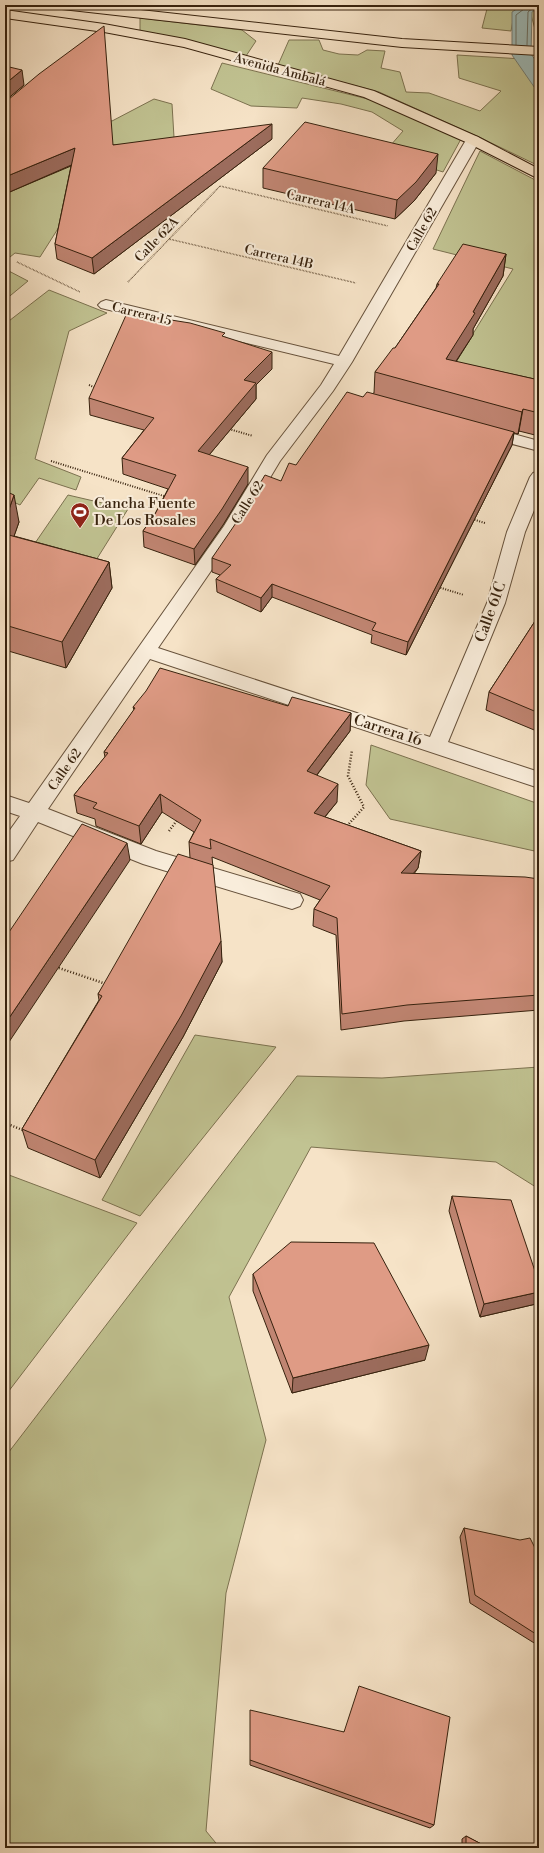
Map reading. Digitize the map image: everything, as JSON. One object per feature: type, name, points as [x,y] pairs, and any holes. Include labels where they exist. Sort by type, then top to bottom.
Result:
[{"type":"main road","points":[[62,5],[402,43],[539,52]]},
{"type":"main road","name":"Avenida Ambalá","points":[[5,14],[104,28],[185,43],[369,94],[473,140],[539,175]]},
{"type":"street","points":[[92,38],[104,28]]},
{"type":"street","name":"Calle 62","points":[[5,854],[231,528],[273,459],[335,390],[344,362],[473,140]]},
{"type":"street","name":"Carrera 15","points":[[106,305],[344,362]]},
{"type":"street","points":[[471,427],[539,446]]},
{"type":"street","name":"Calle 61C","points":[[436,746],[496,603],[516,532],[539,477]]},
{"type":"street","name":"Carrera 16","points":[[146,651],[539,780]]},
{"type":"street","points":[[5,803],[34,812],[151,858],[292,900]]},
{"type":"path","name":"Carrera 14A","points":[[220,186],[418,233]]},
{"type":"path","name":"Calle 62A","points":[[106,305],[220,186]]},
{"type":"path","name":"Carrera 14B","points":[[169,239],[385,290]]},
{"type":"path","name":"Carrera 15","points":[[17,262],[106,305]]},
{"type":"path","points":[[88,385],[96,388]]},
{"type":"path","points":[[224,427],[284,446]]},
{"type":"path","points":[[51,461],[169,498]]},
{"type":"path","points":[[470,519],[516,532]]},
{"type":"path","points":[[435,586],[496,603]]},
{"type":"path","points":[[344,830],[364,807],[348,776],[357,720]]},
{"type":"path","points":[[151,858],[182,813]]},
{"type":"path","points":[[55,966],[112,986]]},
{"type":"path","points":[[5,1123],[29,1132]]},
{"type":"green space","points":[[488,5],[522,5],[515,9],[511,31],[482,28]]},
{"type":"green space","points":[[539,6],[539,40],[538,40],[530,11]]},
{"type":"green space","points":[[140,18],[242,30],[256,41],[246,56],[140,32]]},
{"type":"green space","points":[[289,40],[319,40],[323,50],[339,54],[358,55],[367,50],[385,51],[381,68],[400,72],[406,92],[429,93],[480,111],[501,91],[459,78],[457,55],[539,60],[539,166],[379,92],[278,65]]},
{"type":"green space","points":[[222,63],[380,102],[461,139],[443,172],[384,153],[403,131],[372,112],[341,104],[302,98],[297,108],[251,106],[211,89]]},
{"type":"green space","points":[[154,99],[172,104],[175,154],[66,216],[40,257],[15,253],[5,261],[5,182],[87,116],[112,121]]},
{"type":"green space","points":[[480,151],[539,182],[539,402],[445,379],[513,269],[433,249]]},
{"type":"green space","points":[[5,269],[28,281],[5,300]]},
{"type":"green space","points":[[49,290],[107,313],[69,331],[35,459],[81,477],[76,490],[39,478],[20,505],[5,498],[5,324]]},
{"type":"green space","name":"Cancha Fuente De Los Rosales","points":[[68,495],[128,509],[93,565],[31,549]]},
{"type":"green space","points":[[371,745],[539,804],[539,852],[390,819],[366,785]]},
{"type":"green space","points":[[195,1035],[276,1047],[140,1216],[102,1200]]},
{"type":"green space","points":[[539,1067],[539,1189],[496,1162],[311,1147],[229,1297],[266,1440],[226,1593],[206,1831],[220,1848],[5,1848],[5,1457],[297,1076],[382,1078]]},
{"type":"green space","points":[[9,1175],[137,1223],[5,1396],[5,1182]]},
{"type":"water","points":[[523,5],[539,5],[539,8],[532,12],[531,54],[539,65],[539,94],[512,55],[512,12]]},
{"type":"building","points":[[104,26],[113,145],[272,124],[92,258],[55,244],[75,148],[5,177],[5,100],[9,99],[39,74]]},
{"type":"building","points":[[5,66],[22,70],[5,84]]},
{"type":"building","points":[[305,122],[438,154],[416,182],[397,200],[263,168]]},
{"type":"building","points":[[463,244],[506,254],[473,312],[475,313],[446,359],[539,380],[539,413],[523,409],[522,412],[375,372],[393,348],[395,348],[439,284],[437,284]]},
{"type":"building","points":[[127,313],[190,323],[225,333],[222,336],[272,352],[244,380],[256,383],[198,451],[248,467],[222,509],[194,549],[143,531],[155,514],[176,475],[122,458],[154,418],[89,398]]},
{"type":"building","points":[[347,392],[363,397],[367,392],[514,432],[408,642],[372,630],[376,623],[272,584],[261,598],[216,579],[231,565],[212,558],[238,520],[265,475],[281,481],[289,463],[296,465]]},
{"type":"building","points":[[5,491],[14,495],[5,521]]},
{"type":"building","points":[[5,534],[109,562],[62,642],[5,625]]},
{"type":"building","points":[[539,615],[539,713],[489,692]]},
{"type":"building","points":[[160,668],[288,706],[292,697],[351,713],[307,771],[338,784],[314,813],[421,851],[401,873],[525,877],[539,879],[539,995],[407,1005],[342,1014],[337,918],[314,909],[330,886],[210,839],[211,849],[189,842],[201,820],[160,794],[139,826],[93,808],[97,803],[74,795],[108,753],[104,752],[135,708],[133,707],[146,691]]},
{"type":"building","points":[[82,824],[127,843],[5,1024],[5,938]]},
{"type":"building","points":[[178,854],[213,865],[221,941],[181,1016],[95,1160],[22,1129],[102,996],[98,994]]},
{"type":"building","points":[[452,1196],[511,1200],[539,1283],[539,1292],[484,1304]]},
{"type":"building","points":[[291,1242],[374,1243],[429,1345],[293,1378],[253,1274]]},
{"type":"building","points":[[464,1528],[520,1540],[530,1538],[538,1554],[539,1553],[539,1636],[475,1595]]},
{"type":"building","points":[[359,1686],[450,1717],[434,1825],[250,1760],[250,1710],[344,1732]]},
{"type":"building","points":[[466,1836],[489,1848],[466,1848]]},
{"type":"place","name":"Cancha Fuente De Los Rosales","points":[[80,529]]}]
